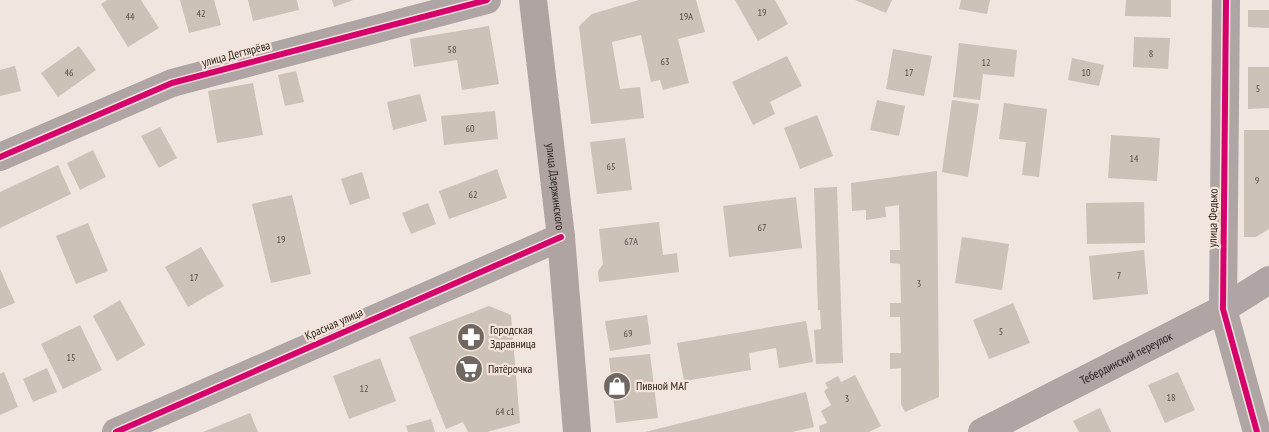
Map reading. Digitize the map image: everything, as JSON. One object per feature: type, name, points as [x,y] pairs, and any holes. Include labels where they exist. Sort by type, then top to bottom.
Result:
[{"type":"main road","name":"улица Дзержинского","points":[[534,0],[561,237],[577,432]]},
{"type":"street","name":"улица Дегтярёва","points":[[0,157],[172,83],[487,0]]},
{"type":"street","name":"улица Федько","points":[[1226,0],[1223,309],[1257,432]]},
{"type":"street","name":"Красная улица","points":[[116,432],[561,237]]},
{"type":"street","name":"Тебердинский переулок","points":[[982,432],[1223,309],[1269,280]]},
{"type":"building","points":[[107,0],[141,0],[159,28],[128,47],[101,4]]},
{"type":"building","points":[[180,0],[214,0],[221,25],[189,33]]},
{"type":"building","points":[[248,0],[297,0],[299,10],[253,21]]},
{"type":"building","points":[[332,0],[353,0],[334,7]]},
{"type":"building","points":[[639,0],[696,0],[705,32],[678,39],[689,83],[663,90],[660,80],[651,82],[641,35],[612,42],[620,89],[640,87],[644,118],[591,124],[579,27],[592,14]]},
{"type":"building","points":[[735,0],[775,0],[788,24],[758,41]]},
{"type":"building","points":[[855,0],[892,0],[886,13]]},
{"type":"building","points":[[961,0],[990,0],[987,14],[959,9]]},
{"type":"building","points":[[1126,0],[1171,0],[1171,17],[1125,16]]},
{"type":"building","points":[[1248,10],[1269,10],[1269,28],[1248,27]]},
{"type":"building","points":[[489,26],[499,84],[462,90],[457,60],[414,67],[410,39]]},
{"type":"building","points":[[1134,37],[1170,38],[1168,69],[1133,67]]},
{"type":"building","points":[[959,43],[1017,50],[1014,77],[983,74],[980,100],[953,97]]},
{"type":"building","points":[[79,46],[96,70],[58,97],[41,73]]},
{"type":"building","points":[[893,49],[932,56],[924,96],[886,89]]},
{"type":"building","points":[[787,56],[802,86],[770,102],[775,114],[753,125],[732,82]]},
{"type":"building","points":[[1072,58],[1104,65],[1099,86],[1068,80]]},
{"type":"building","points":[[15,66],[21,91],[0,96],[0,70]]},
{"type":"building","points":[[1248,67],[1269,67],[1269,108],[1248,109]]},
{"type":"building","points":[[296,71],[304,102],[285,106],[278,75]]},
{"type":"building","points":[[253,83],[263,135],[217,143],[208,91]]},
{"type":"building","points":[[420,94],[427,121],[393,130],[387,102]]},
{"type":"building","points":[[877,100],[905,106],[899,136],[870,130]]},
{"type":"building","points":[[952,100],[979,104],[968,177],[942,172]]},
{"type":"building","points":[[1004,103],[1047,109],[1039,177],[1022,175],[1026,142],[999,139]]},
{"type":"building","points":[[495,111],[498,139],[444,145],[441,116]]},
{"type":"building","points":[[817,115],[833,156],[800,169],[784,128]]},
{"type":"building","points":[[160,127],[177,158],[159,168],[141,136]]},
{"type":"building","points":[[1244,130],[1269,130],[1269,229],[1256,237],[1244,237]]},
{"type":"building","points":[[1111,135],[1160,138],[1157,181],[1108,178]]},
{"type":"building","points":[[625,138],[632,190],[597,194],[590,142]]},
{"type":"building","points":[[93,150],[106,177],[80,190],[67,163]]},
{"type":"building","points":[[58,165],[71,194],[0,228],[0,192]]},
{"type":"building","points":[[497,169],[507,198],[449,219],[439,191]]},
{"type":"building","points":[[937,171],[939,397],[905,412],[901,404],[901,368],[890,369],[890,353],[901,353],[900,317],[890,317],[890,303],[901,303],[900,264],[890,263],[890,250],[900,250],[899,205],[885,207],[886,217],[866,220],[866,210],[852,211],[851,183]]},
{"type":"building","points":[[362,172],[370,198],[350,205],[341,179]]},
{"type":"building","points":[[837,187],[843,363],[816,364],[814,330],[821,329],[820,310],[818,310],[814,188]]},
{"type":"building","points":[[292,195],[311,274],[271,283],[252,204]]},
{"type":"building","points":[[796,197],[802,248],[729,257],[723,206]]},
{"type":"building","points":[[1144,202],[1145,243],[1087,244],[1086,203]]},
{"type":"building","points":[[428,203],[436,224],[411,234],[402,213]]},
{"type":"building","points":[[659,222],[663,255],[677,253],[679,272],[599,282],[598,271],[603,264],[599,229]]},
{"type":"building","points":[[88,223],[108,271],[76,284],[56,236]]},
{"type":"building","points":[[962,237],[1009,244],[1002,290],[955,283]]},
{"type":"building","points":[[201,247],[224,286],[188,307],[165,267]]},
{"type":"building","points":[[1144,250],[1148,294],[1093,300],[1089,256]]},
{"type":"building","points":[[0,269],[15,303],[0,309]]},
{"type":"building","points":[[120,300],[145,345],[117,361],[93,316]]},
{"type":"building","points":[[1013,303],[1030,343],[989,359],[973,320]]},
{"type":"building","name":"Пятёрочка","points":[[489,306],[511,315],[520,423],[487,432],[468,432],[463,422],[446,429],[409,337]]},
{"type":"building","points":[[647,315],[651,344],[610,351],[605,321]]},
{"type":"building","points":[[806,321],[813,362],[779,368],[776,348],[749,353],[751,370],[684,381],[677,343]]},
{"type":"building","points":[[80,325],[102,370],[63,389],[41,344]]},
{"type":"building","points":[[650,354],[658,418],[616,423],[609,358]]},
{"type":"building","points":[[380,358],[396,401],[349,419],[333,376]]},
{"type":"building","points":[[47,368],[57,392],[33,402],[23,379]]},
{"type":"building","points":[[4,372],[18,407],[0,415],[0,374]]},
{"type":"building","points":[[1178,372],[1195,410],[1165,423],[1148,385]]},
{"type":"building","points":[[855,375],[881,426],[869,432],[820,432],[819,426],[827,423],[821,411],[831,405],[824,391],[828,388],[825,383],[838,376],[841,382]]},
{"type":"building","points":[[806,392],[814,427],[792,432],[645,432]]},
{"type":"building","points":[[1100,408],[1111,432],[1079,432],[1073,421]]},
{"type":"building","points":[[250,413],[258,432],[203,432]]},
{"type":"building","points":[[431,419],[435,432],[408,432],[406,426]]},
{"type":"cycle path","points":[[0,157],[172,83],[487,0]]},
{"type":"cycle path","points":[[1226,0],[1223,309],[1257,432]]},
{"type":"cycle path","points":[[116,432],[561,237]]},
{"type":"place","name":"Городская Здравница","points":[[471,337]]},
{"type":"place","name":"Пятёрочка","points":[[469,369]]},
{"type":"place","name":"Пивной МАГ","points":[[617,386]]}]
